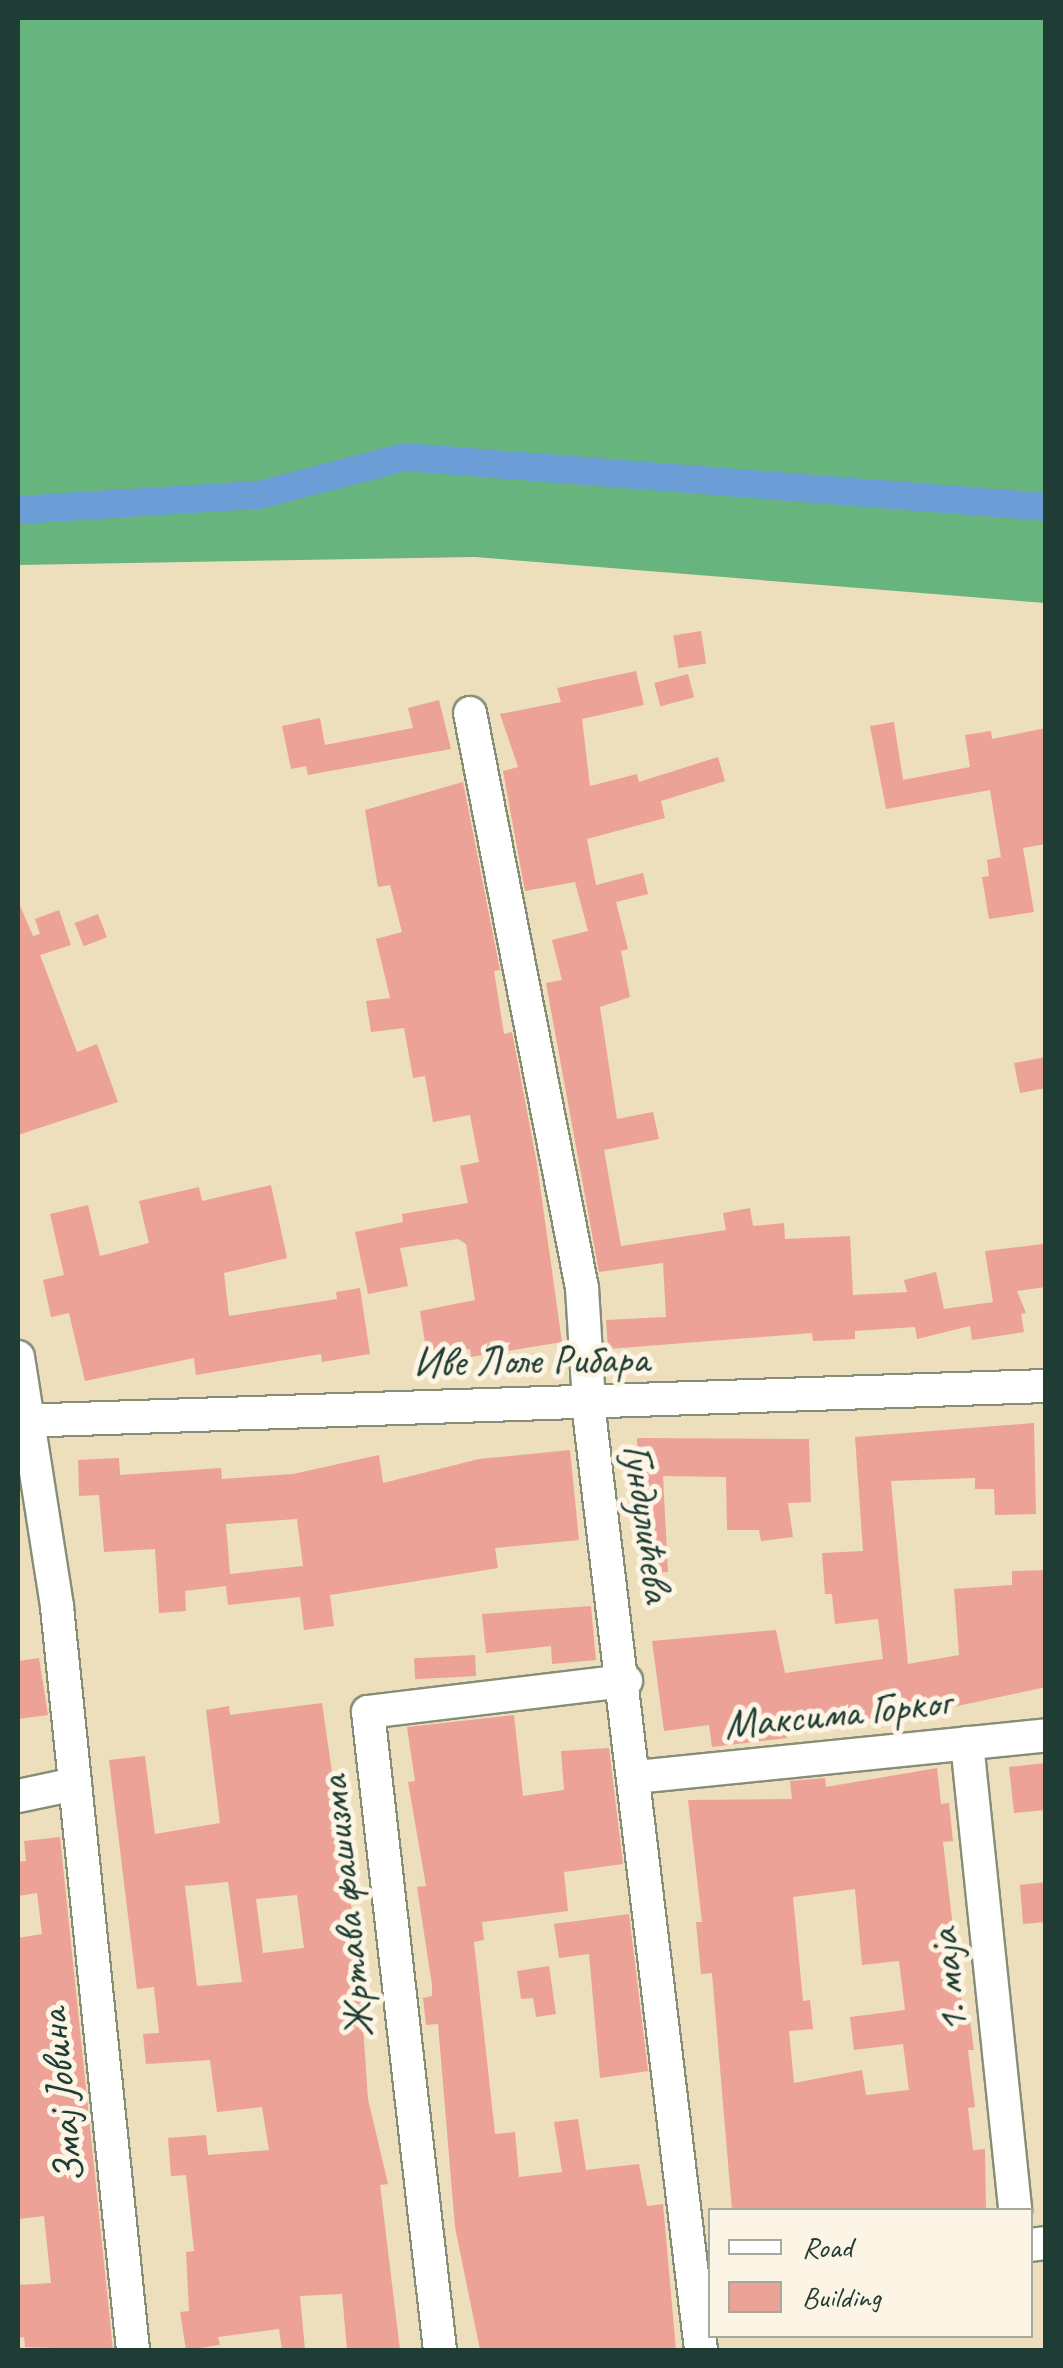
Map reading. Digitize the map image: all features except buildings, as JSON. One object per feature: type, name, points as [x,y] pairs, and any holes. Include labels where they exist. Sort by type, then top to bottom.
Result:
[{"type":"street","name":"Гундулићева","points":[[470,713],[582,1288],[591,1402],[701,2350]]},
{"type":"street","name":"Змај Јовина","points":[[18,1356],[23,1421],[75,1784],[133,2350]]},
{"type":"street","name":"Иве Лоле Рибара","points":[[23,1421],[1046,1386]]},
{"type":"street","name":"Жртава фашизма","points":[[440,2350],[368,1712],[626,1682]]},
{"type":"street","name":"Максима Горког","points":[[636,1778],[1046,1735]]},
{"type":"street","name":"1. маја","points":[[967,1743],[1015,2208]]},
{"type":"street","points":[[18,1796],[75,1784]]},
{"type":"green space","points":[[18,18],[1045,18],[1045,603],[475,557],[18,565]]},
{"type":"waterway","points":[[18,510],[259,495],[405,457],[1046,507]]}]
